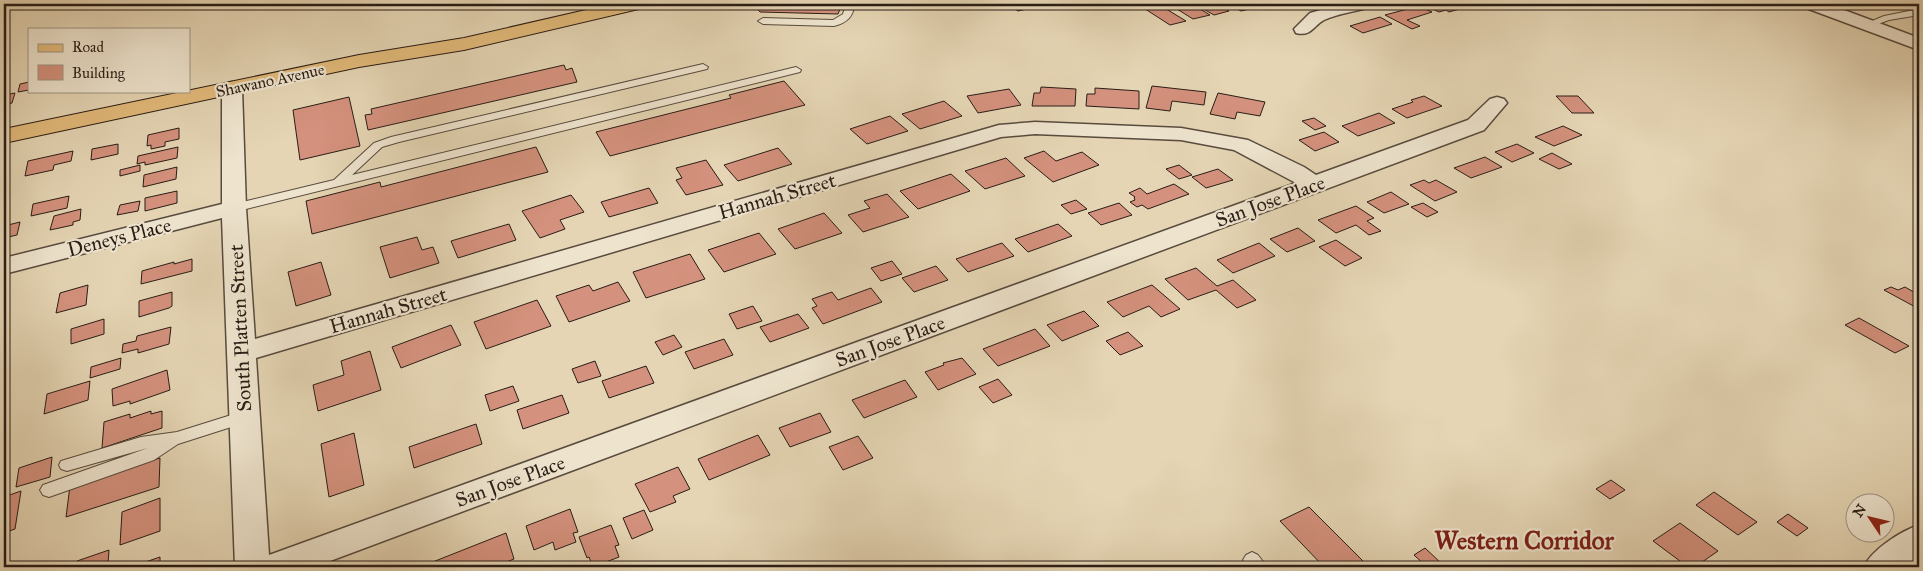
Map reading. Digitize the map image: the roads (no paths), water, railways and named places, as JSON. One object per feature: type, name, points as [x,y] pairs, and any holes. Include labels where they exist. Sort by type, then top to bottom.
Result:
[{"type":"main road","name":"Shawano Avenue","points":[[4,136],[359,62],[435,51],[547,26],[573,17],[636,4]]},
{"type":"street","points":[[1303,29],[1316,16],[1360,4]]},
{"type":"street","points":[[1812,4],[1870,24],[1919,44]]},
{"type":"street","name":"South Platten Street","points":[[232,88],[234,208],[252,567]]},
{"type":"street","name":"San Jose Place","points":[[275,567],[1476,125],[1497,103]]},
{"type":"street","name":"Hannah Street","points":[[241,353],[999,131],[1035,128],[1181,134],[1240,145],[1296,172],[1315,185]]},
{"type":"street","name":"Deneys Place","points":[[4,266],[234,208]]},
{"type":"street","points":[[1881,567],[1919,540]]},
{"type":"lane","points":[[763,21],[834,22],[846,17],[851,10],[850,4]]},
{"type":"lane","points":[[1870,24],[1887,18],[1919,12]]},
{"type":"lane","points":[[234,208],[337,182],[606,103],[703,67]]},
{"type":"lane","points":[[337,182],[378,145],[395,139],[796,70]]},
{"type":"lane","points":[[67,465],[141,443],[177,438],[244,417]]},
{"type":"lane","points":[[49,490],[148,456],[177,438]]},
{"type":"district","name":"Western Corridor","points":[[1524,540]]}]
